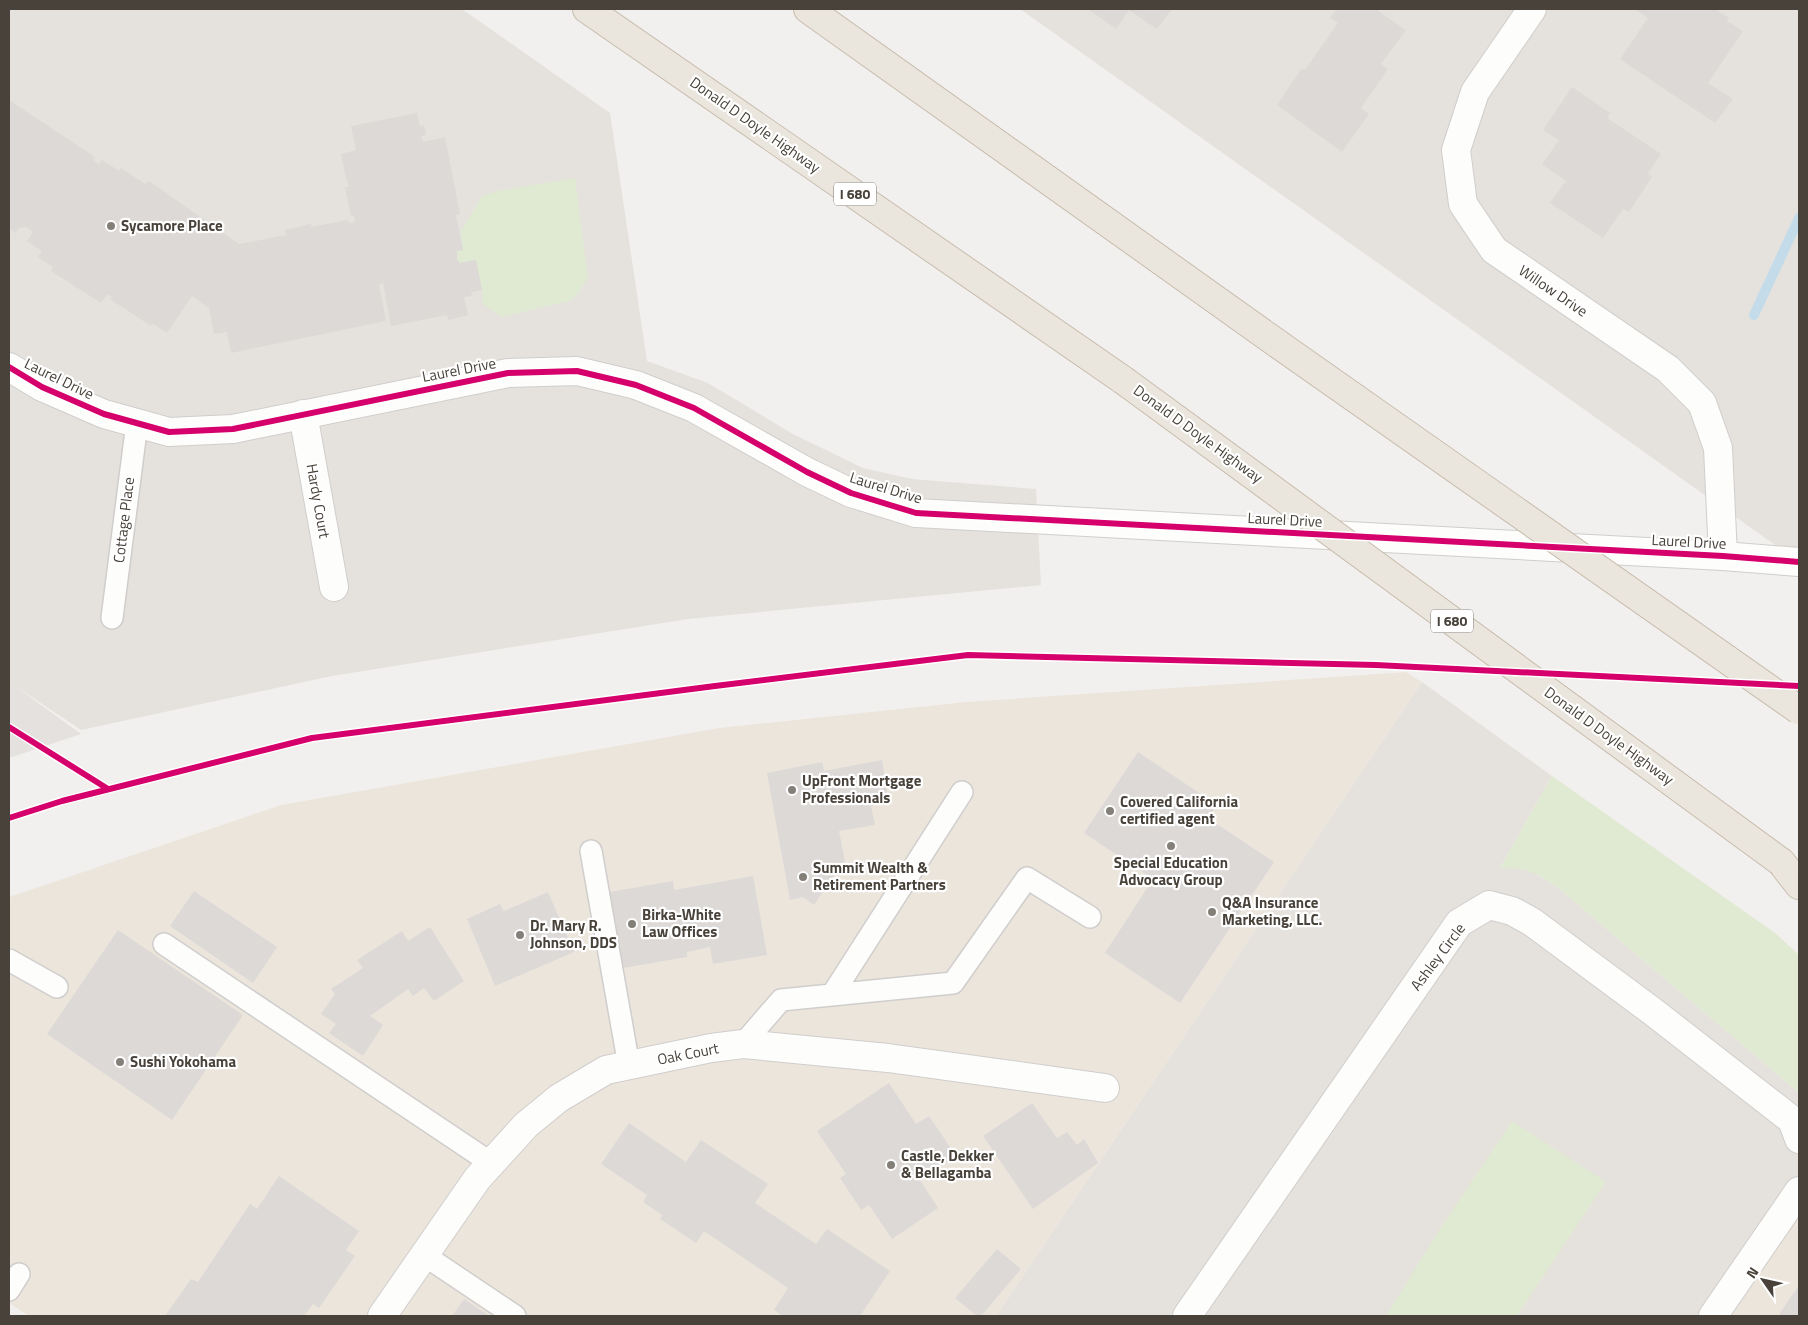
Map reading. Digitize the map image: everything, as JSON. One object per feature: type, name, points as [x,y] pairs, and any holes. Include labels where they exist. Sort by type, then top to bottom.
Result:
[{"type":"highway","name":"Donald D Doyle Highway","points":[[587,9],[1123,380],[1790,867],[1799,885]]},
{"type":"highway","points":[[808,9],[1278,344],[1799,710]]},
{"type":"street","name":"Willow Drive","points":[[1532,9],[1475,92],[1456,150],[1463,204],[1494,250],[1668,369],[1702,403],[1718,448],[1723,556]]},
{"type":"street","name":"Laurel Drive","points":[[9,367],[42,387],[104,414],[169,432],[233,429],[508,373],[577,371],[636,385],[694,408],[807,472],[851,493],[916,513],[1723,556],[1799,562]]},
{"type":"street","name":"Hardy Court","points":[[303,414],[334,587]]},
{"type":"street","name":"Ashley Circle","points":[[1187,1316],[1459,924],[1490,906],[1512,911],[1532,922],[1652,1011],[1792,1120],[1799,1139]]},
{"type":"street","name":"Oak Court","points":[[382,1316],[477,1179],[526,1125],[559,1098],[606,1070],[711,1048],[743,1044],[917,1061],[1105,1088]]},
{"type":"street","points":[[1713,1316],[1799,1190]]},
{"type":"lane","name":"Cottage Place","points":[[112,618],[137,423]]},
{"type":"lane","points":[[832,995],[962,792]]},
{"type":"lane","points":[[591,851],[629,1066]]},
{"type":"lane","points":[[743,1044],[781,1000],[953,983],[1027,878],[1090,917]]},
{"type":"lane","points":[[164,944],[491,1164]]},
{"type":"lane","points":[[9,960],[57,987]]},
{"type":"lane","points":[[424,1255],[515,1316]]},
{"type":"shaded area","points":[[9,9],[462,9],[610,113],[647,361],[708,383],[793,434],[863,468],[912,479],[1036,489],[1041,585],[688,619],[332,676],[81,730],[9,682]]},
{"type":"shaded area","points":[[1020,9],[1799,9],[1799,562]]},
{"type":"shaded area","points":[[1406,672],[1422,682],[996,1316],[29,1316],[9,1303],[9,897],[281,805],[719,728],[966,702]]},
{"type":"shaded area","points":[[9,682],[19,689],[81,734],[9,758]]},
{"type":"shaded area","points":[[1422,682],[1552,776],[1500,868],[1518,867],[1533,872],[1556,886],[1799,1093],[1799,1210],[1729,1316],[996,1316]]},
{"type":"shaded area","points":[[1799,1210],[1799,1316],[1729,1316]]},
{"type":"green space","points":[[575,178],[588,278],[576,296],[569,301],[502,317],[483,304],[476,260],[460,263],[457,260],[457,251],[463,249],[460,233],[482,196],[498,191]]},
{"type":"green space","points":[[1552,776],[1775,933],[1799,955],[1799,1093],[1556,886],[1530,871],[1516,868],[1500,868]]},
{"type":"green space","points":[[1512,1121],[1606,1182],[1517,1316],[1386,1316],[1443,1224]]},
{"type":"building","points":[[1088,9],[1172,9],[1157,29],[1129,10],[1116,29]]},
{"type":"building","points":[[1337,9],[1375,9],[1406,30],[1381,64],[1388,69],[1361,108],[1369,114],[1342,152],[1277,105],[1302,68],[1305,70],[1338,23],[1330,18]]},
{"type":"building","points":[[1635,9],[1715,9],[1729,18],[1727,21],[1743,31],[1708,83],[1733,99],[1715,123],[1620,59],[1648,18]]},
{"type":"building","points":[[1572,87],[1610,113],[1607,118],[1661,154],[1648,174],[1652,177],[1629,212],[1623,209],[1603,238],[1550,203],[1566,181],[1542,164],[1559,140],[1543,130]]},
{"type":"building","name":"Sycamore Place","points":[[9,100],[95,157],[93,160],[99,164],[102,160],[119,171],[121,168],[145,184],[149,181],[239,244],[286,235],[285,230],[311,224],[311,227],[348,220],[349,223],[355,222],[354,216],[351,216],[345,187],[349,187],[341,154],[356,150],[351,126],[417,113],[420,126],[424,125],[426,135],[421,136],[423,142],[445,137],[460,214],[456,215],[463,250],[457,251],[457,260],[460,263],[476,260],[482,290],[471,292],[472,296],[464,297],[468,315],[448,320],[447,315],[391,326],[383,283],[379,284],[386,321],[231,353],[227,332],[214,334],[209,308],[192,296],[167,333],[152,323],[151,326],[110,299],[112,297],[108,294],[101,303],[51,271],[53,267],[38,257],[42,251],[27,241],[33,232],[26,227],[19,228],[16,233],[9,228]]},
{"type":"building","points":[[1138,752],[1217,805],[1208,818],[1274,862],[1180,1003],[1105,953],[1153,879],[1084,833]]},
{"type":"building","points":[[882,760],[889,802],[871,806],[875,825],[839,831],[847,872],[834,875],[814,905],[803,897],[790,900],[767,773],[822,762],[824,771]]},
{"type":"building","points":[[753,876],[767,955],[713,964],[710,947],[687,952],[687,957],[617,969],[604,893],[673,881],[674,890]]},
{"type":"building","points":[[194,891],[277,947],[253,983],[170,926]]},
{"type":"building","name":"Dr. Mary R. Johnson, DDS","points":[[548,892],[574,952],[495,986],[467,919],[500,904],[504,911]]},
{"type":"building","points":[[430,927],[464,981],[434,1001],[424,988],[413,996],[408,989],[370,1016],[383,1025],[363,1056],[329,1033],[336,1024],[321,1014],[335,994],[331,989],[363,968],[357,960],[402,931],[408,941]]},
{"type":"building","points":[[118,930],[243,1015],[172,1120],[47,1034]]},
{"type":"building","name":"Castle, Dekker & Bellagamba","points":[[889,1083],[916,1124],[929,1116],[956,1156],[920,1180],[938,1208],[892,1239],[869,1205],[861,1210],[840,1178],[846,1174],[817,1131]]},
{"type":"building","points":[[1032,1103],[1057,1138],[1067,1132],[1077,1145],[1084,1139],[1098,1163],[1033,1209],[983,1136]]},
{"type":"building","points":[[629,1123],[686,1162],[701,1140],[768,1184],[755,1203],[816,1244],[827,1229],[890,1271],[860,1316],[783,1316],[774,1310],[788,1288],[704,1231],[696,1243],[660,1219],[662,1215],[643,1202],[647,1195],[601,1164]]},
{"type":"building","points":[[279,1176],[359,1231],[346,1250],[355,1256],[319,1308],[313,1304],[304,1316],[165,1316],[191,1279],[198,1282],[250,1204],[257,1209]]},
{"type":"building","points":[[997,1249],[1021,1269],[981,1316],[977,1316],[955,1298]]},
{"type":"building","points":[[1799,1285],[1799,1316],[1778,1316]]},
{"type":"building","points":[[464,1299],[489,1316],[452,1316]]},
{"type":"waterway","points":[[1754,315],[1799,218]]},
{"type":"cycle path","points":[[9,367],[42,387],[104,414],[169,432],[233,429],[508,373],[577,371],[636,385],[694,408],[807,472],[851,493],[916,513],[1723,556],[1799,562]]},
{"type":"cycle path","points":[[9,818],[62,801],[312,738],[968,655],[1376,665],[1799,686]]},
{"type":"cycle path","points":[[9,727],[108,789]]},
{"type":"place","name":"Sycamore Place","points":[[111,226]]},
{"type":"place","name":"UpFront Mortgage Professionals","points":[[792,790]]},
{"type":"place","name":"Covered California certified agent","points":[[1110,811]]},
{"type":"place","name":"Special Education Advocacy Group","points":[[1171,846]]},
{"type":"place","name":"Summit Wealth & Retirement Partners","points":[[803,877]]},
{"type":"place","name":"Q&A Insurance Marketing, LLC.","points":[[1212,912]]},
{"type":"place","name":"Birka-White Law Offices","points":[[632,924]]},
{"type":"place","name":"Dr. Mary R. Johnson, DDS","points":[[520,935]]},
{"type":"place","name":"Sushi Yokohama","points":[[120,1062]]},
{"type":"place","name":"Castle, Dekker & Bellagamba","points":[[891,1165]]}]
